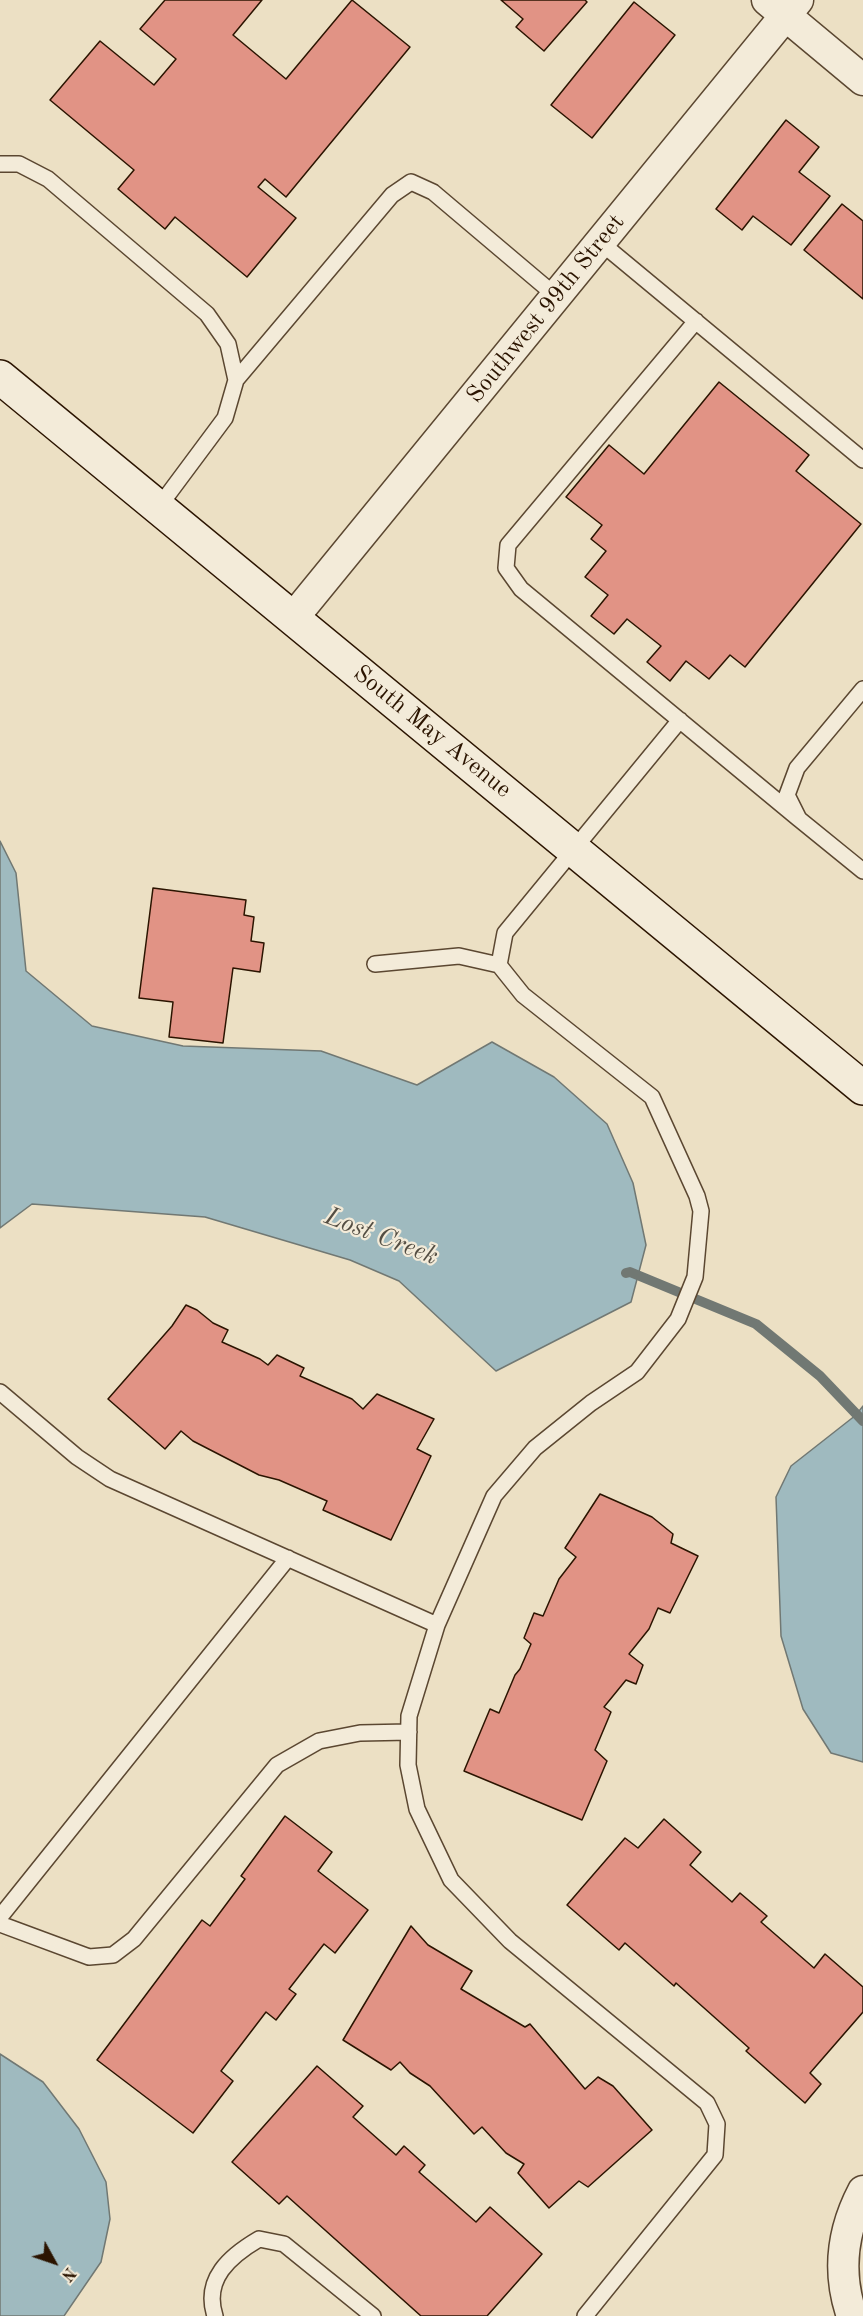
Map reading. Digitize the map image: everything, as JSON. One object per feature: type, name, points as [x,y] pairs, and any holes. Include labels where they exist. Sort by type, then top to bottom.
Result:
[{"type":"main road","name":"South May Avenue","points":[[0,377],[863,1088]]},
{"type":"street","points":[[784,5],[863,80]]},
{"type":"street","name":"Southwest 99th Street","points":[[293,618],[600,242],[784,5]]},
{"type":"street","points":[[852,2316],[843,2278],[843,2245],[852,2213],[863,2191]]},
{"type":"lane","points":[[0,164],[19,164],[48,179],[207,314],[228,344],[236,380]]},
{"type":"lane","points":[[158,508],[225,418],[236,380],[392,195],[411,182],[433,192],[556,296]]},
{"type":"lane","points":[[600,242],[863,460]]},
{"type":"lane","points":[[696,321],[508,545],[506,568],[521,589],[863,871]]},
{"type":"lane","points":[[799,819],[787,795],[797,768],[863,689]]},
{"type":"lane","points":[[499,965],[505,933],[680,720]]},
{"type":"lane","points":[[375,964],[459,956],[499,965],[523,996],[652,1097],[697,1196],[701,1210],[695,1277],[678,1319],[637,1372],[591,1403],[535,1448],[494,1496],[437,1625],[409,1716],[408,1765],[417,1809],[452,1880],[510,1941],[707,2103],[717,2124],[715,2155],[585,2316]]},
{"type":"lane","points":[[0,1392],[77,1457],[110,1479],[437,1625]]},
{"type":"lane","points":[[0,1917],[288,1558]]},
{"type":"lane","points":[[0,1924],[89,1957],[113,1955],[134,1939],[277,1765],[319,1741],[360,1733],[409,1732]]},
{"type":"lane","points":[[214,2316],[211,2304],[218,2274],[237,2252],[259,2239],[284,2244],[373,2316]]},
{"type":"water","points":[[0,841],[16,873],[26,971],[92,1026],[183,1046],[321,1051],[417,1085],[492,1042],[554,1077],[607,1124],[633,1183],[646,1245],[631,1302],[496,1371],[399,1281],[350,1260],[205,1217],[32,1204],[0,1228]]},
{"type":"water","points":[[863,1406],[863,1762],[831,1753],[803,1709],[781,1636],[776,1497],[791,1466],[856,1415]]},
{"type":"water","points":[[0,2054],[43,2082],[79,2129],[106,2182],[110,2219],[101,2262],[64,2316],[0,2316]]},
{"type":"building","points":[[165,0],[262,0],[233,35],[286,79],[352,0],[410,47],[286,197],[265,179],[258,187],[296,218],[247,277],[175,217],[165,229],[118,189],[134,170],[50,100],[100,41],[154,85],[176,59],[140,29]]},
{"type":"building","points":[[501,0],[585,0],[587,2],[544,51],[516,27],[523,19]]},
{"type":"building","points":[[634,2],[675,35],[592,138],[551,105]]},
{"type":"building","points":[[786,120],[819,147],[799,172],[830,196],[791,245],[753,216],[742,230],[716,209]]},
{"type":"building","points":[[842,204],[863,221],[863,299],[804,250]]},
{"type":"building","points":[[719,382],[809,455],[796,471],[861,524],[745,667],[730,655],[709,679],[686,661],[670,681],[647,662],[661,646],[627,619],[614,634],[591,616],[608,595],[585,577],[606,551],[591,539],[602,525],[566,497],[609,445],[644,474]]},
{"type":"building","points":[[153,888],[246,900],[244,915],[254,917],[251,941],[264,943],[260,972],[233,968],[223,1043],[169,1037],[173,1002],[139,998]]},
{"type":"building","points":[[186,1305],[228,1330],[222,1342],[268,1365],[277,1355],[304,1368],[300,1376],[352,1399],[363,1409],[377,1394],[434,1419],[417,1449],[431,1456],[391,1540],[323,1510],[327,1501],[279,1480],[259,1475],[193,1441],[181,1431],[165,1449],[108,1399],[172,1326]]},
{"type":"building","points":[[600,1494],[652,1517],[673,1534],[671,1543],[698,1556],[670,1613],[658,1608],[649,1629],[629,1654],[643,1665],[636,1684],[626,1680],[604,1707],[611,1712],[595,1750],[607,1761],[582,1820],[464,1771],[490,1709],[499,1713],[515,1675],[520,1669],[531,1644],[524,1638],[534,1613],[543,1616],[559,1579],[576,1557],[565,1548]]},
{"type":"building","points":[[285,1816],[332,1852],[318,1871],[368,1910],[335,1953],[324,1944],[289,1989],[296,1994],[276,2020],[266,2012],[221,2071],[233,2081],[193,2133],[97,2060],[202,1920],[210,1926],[245,1879],[241,1876]]},
{"type":"building","points":[[664,1819],[701,1852],[690,1865],[732,1902],[740,1893],[767,1916],[761,1922],[814,1968],[825,1954],[863,1987],[863,2012],[810,2073],[821,2084],[805,2103],[746,2051],[749,2048],[676,1983],[674,1986],[625,1943],[619,1950],[567,1905],[625,1838],[638,1848]]},
{"type":"building","points":[[411,1926],[428,1945],[472,1971],[461,1989],[525,2027],[530,2024],[585,2089],[598,2077],[613,2086],[652,2130],[588,2187],[579,2181],[549,2208],[518,2173],[524,2164],[506,2153],[482,2127],[474,2134],[430,2086],[410,2073],[400,2062],[391,2070],[343,2040]]},
{"type":"building","points":[[317,2066],[363,2106],[353,2117],[396,2155],[404,2146],[425,2165],[419,2172],[476,2222],[490,2207],[542,2254],[487,2316],[421,2316],[287,2196],[279,2204],[232,2162]]},
{"type":"waterway","name":"Lost Creek","points":[[626,1273],[630,1272],[756,1324],[820,1376],[863,1421]]}]
